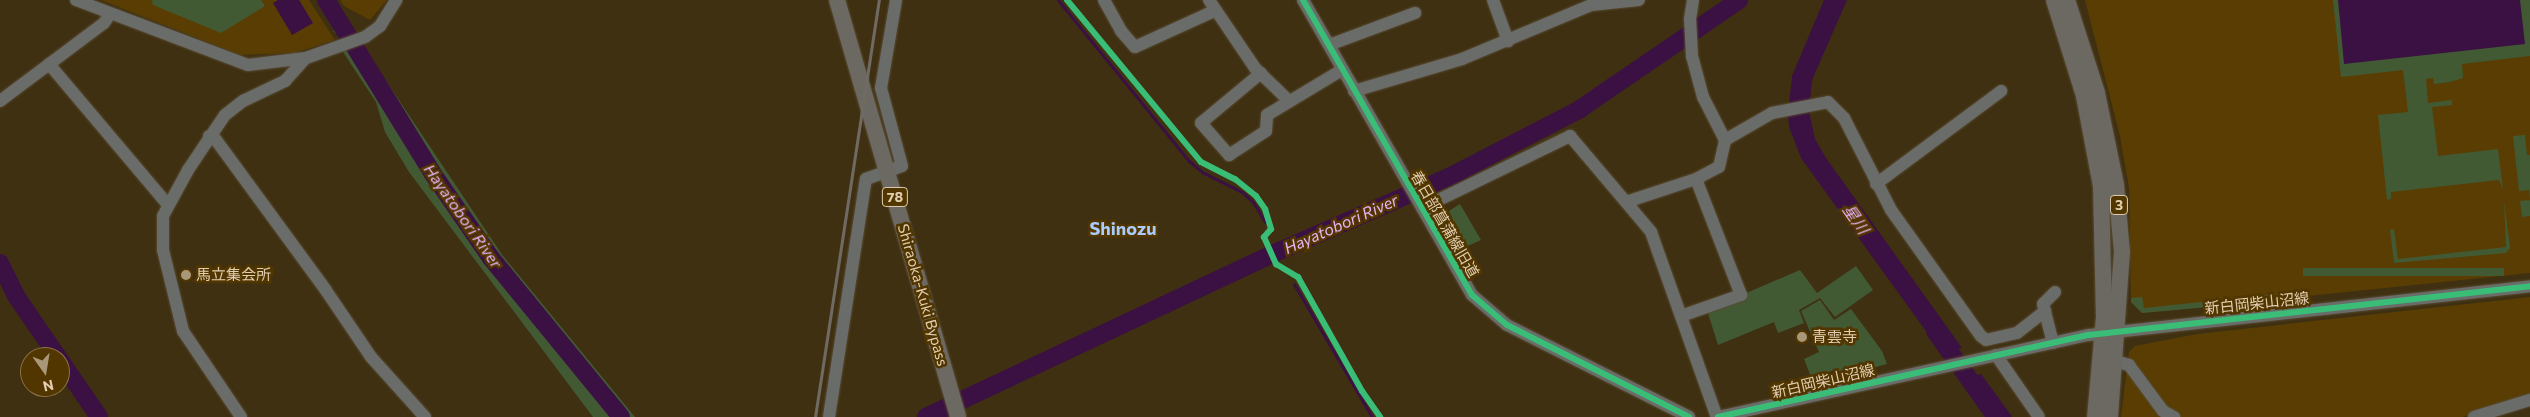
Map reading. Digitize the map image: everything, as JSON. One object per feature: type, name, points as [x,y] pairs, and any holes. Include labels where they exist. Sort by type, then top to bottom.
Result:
[{"type":"main road","name":"Shiraoka-Kuki Bypass","points":[[837,0],[958,417]]},
{"type":"main road","name":"3","points":[[2054,0],[2084,96],[2099,170],[2110,332],[2115,361],[2110,417]]},
{"type":"main road","name":"3","points":[[2067,0],[2097,93],[2116,185],[2122,252],[2095,417]]},
{"type":"street","points":[[76,0],[235,63],[262,65],[306,58],[360,39],[380,26],[396,0]]},
{"type":"street","points":[[829,417],[866,179],[902,166],[881,88],[896,0]]},
{"type":"street","points":[[1104,0],[1121,31],[1135,47],[1212,6],[1261,74],[1288,100]]},
{"type":"street","name":"春日部菖蒲線旧道","points":[[1303,0],[1421,205],[1460,277],[1488,311],[1507,325],[1689,417]]},
{"type":"street","points":[[1493,0],[1508,41]]},
{"type":"street","points":[[1354,91],[1462,59],[1580,9],[1607,2],[1639,0]]},
{"type":"street","points":[[1626,202],[1696,179],[1719,167],[1725,140],[1703,97],[1692,56],[1690,19],[1693,0]]},
{"type":"street","points":[[1329,45],[1415,13]]},
{"type":"street","points":[[0,101],[104,23],[110,14]]},
{"type":"street","points":[[241,417],[183,330],[163,250],[163,216],[209,136],[234,107],[285,81],[306,58]]},
{"type":"street","points":[[49,64],[168,205]]},
{"type":"street","points":[[1261,74],[1201,123],[1229,155],[1266,131],[1267,115],[1288,100],[1342,70]]},
{"type":"street","points":[[1876,184],[2001,90]]},
{"type":"street","points":[[1725,140],[1772,113],[1823,101],[1832,104],[1844,118],[1876,184],[1986,340],[2017,333],[2045,310]]},
{"type":"street","points":[[209,136],[216,140],[325,289],[371,357],[425,417]]},
{"type":"street","points":[[1421,205],[1570,136],[1651,232],[1717,417]]},
{"type":"street","points":[[1681,316],[1741,295],[1696,179]]},
{"type":"street","name":"新白岡柴山沼線","points":[[1717,417],[2053,342],[2110,332],[2530,286]]},
{"type":"street","points":[[2053,342],[2042,304],[2055,292]]},
{"type":"street","points":[[1992,356],[2039,417]]},
{"type":"street","points":[[2115,361],[2129,365],[2163,411],[2174,417]]},
{"type":"street","points":[[2474,417],[2530,400]]},
{"type":"shaded area","points":[[101,0],[309,0],[335,40],[294,53],[240,55]]},
{"type":"shaded area","points":[[340,0],[387,0],[370,20],[344,6]]},
{"type":"shaded area","points":[[2085,0],[2530,0],[2530,273],[2142,313],[2131,302],[2129,188],[2120,136]]},
{"type":"shaded area","points":[[2530,297],[2530,396],[2498,403],[2463,417],[2121,417],[2129,352],[2135,346],[2197,334]]},
{"type":"green space","points":[[152,0],[261,0],[265,6],[221,33],[153,5]]},
{"type":"green space","points":[[2333,0],[2530,0],[2530,56],[2462,64],[2463,78],[2450,82],[2434,84],[2433,78],[2426,79],[2428,103],[2452,100],[2452,105],[2432,107],[2438,156],[2498,149],[2503,189],[2499,180],[2391,192],[2391,199],[2387,200],[2378,115],[2408,112],[2403,70],[2341,77]]},
{"type":"green space","points":[[348,24],[503,256],[635,417],[593,417],[409,172],[385,132],[376,102],[343,52],[346,49],[341,37],[333,31]]},
{"type":"green space","points":[[2525,135],[2527,155],[2530,155],[2530,200],[2529,190],[2519,191],[2513,136]]},
{"type":"green space","points":[[2504,200],[2510,248],[2506,253],[2394,263],[2390,230],[2394,229],[2398,259],[2506,247]]},
{"type":"green space","points":[[2530,200],[2530,216],[2522,217],[2520,201]]},
{"type":"green space","points":[[1460,204],[1481,240],[1461,249],[1450,224],[1454,223],[1449,211]]},
{"type":"green space","points":[[1856,266],[1873,290],[1835,317],[1820,298],[1799,310],[1804,323],[1778,333],[1774,322],[1718,345],[1707,310],[1800,270],[1817,293]]},
{"type":"green space","points":[[2303,268],[2504,268],[2504,276],[2303,276]]},
{"type":"green space","points":[[2286,293],[2287,300],[2142,313],[2131,302],[2131,298],[2142,297],[2144,308]]},
{"type":"green space","points":[[1820,300],[1834,320],[1851,309],[1882,351],[1887,364],[1838,377],[1835,370],[1811,377],[1804,359],[1819,352],[1801,311]]},
{"type":"water","points":[[278,0],[299,0],[313,23],[292,35],[273,3]]},
{"type":"water","points":[[1824,0],[1847,0],[1812,80],[1810,100],[1789,105],[1792,76]]},
{"type":"water","points":[[2338,0],[2520,0],[2525,44],[2344,64]]},
{"type":"water","points":[[1809,111],[1815,139],[1826,158],[1962,348],[1941,352],[1801,158],[1789,127],[1788,114]]},
{"type":"water","points":[[1981,374],[2012,417],[1986,417],[1959,379]]},
{"type":"waterway","name":"Hayatobori River","points":[[326,0],[433,174],[491,258],[621,417]]},
{"type":"waterway","points":[[1058,0],[1189,161],[1202,172],[1242,192],[1253,202],[1265,222]]},
{"type":"waterway","name":"Hayatobori River","points":[[926,417],[1277,252],[1449,177],[1580,109],[1739,0]]},
{"type":"waterway","points":[[0,263],[16,296],[51,347]]},
{"type":"waterway","points":[[1294,284],[1372,417]]},
{"type":"waterway","name":"星川","points":[[1935,331],[1996,417]]},
{"type":"waterway","points":[[70,375],[99,417]]},
{"type":"railway","points":[[815,417],[879,0]]},
{"type":"cycle path","points":[[1067,0],[1201,162],[1235,179],[1256,196],[1265,209],[1271,229],[1264,237],[1276,264],[1298,277],[1362,391],[1380,417]]},
{"type":"cycle path","points":[[1303,0],[1472,295],[1507,325],[1689,417]]},
{"type":"cycle path","points":[[1718,417],[2089,335],[2530,286]]},
{"type":"place","name":"馬立集会所","points":[[186,275]]},
{"type":"place","name":"青雲寺","points":[[1802,337]]},
{"type":"district","name":"Shinozu","points":[[1123,228]]}]
